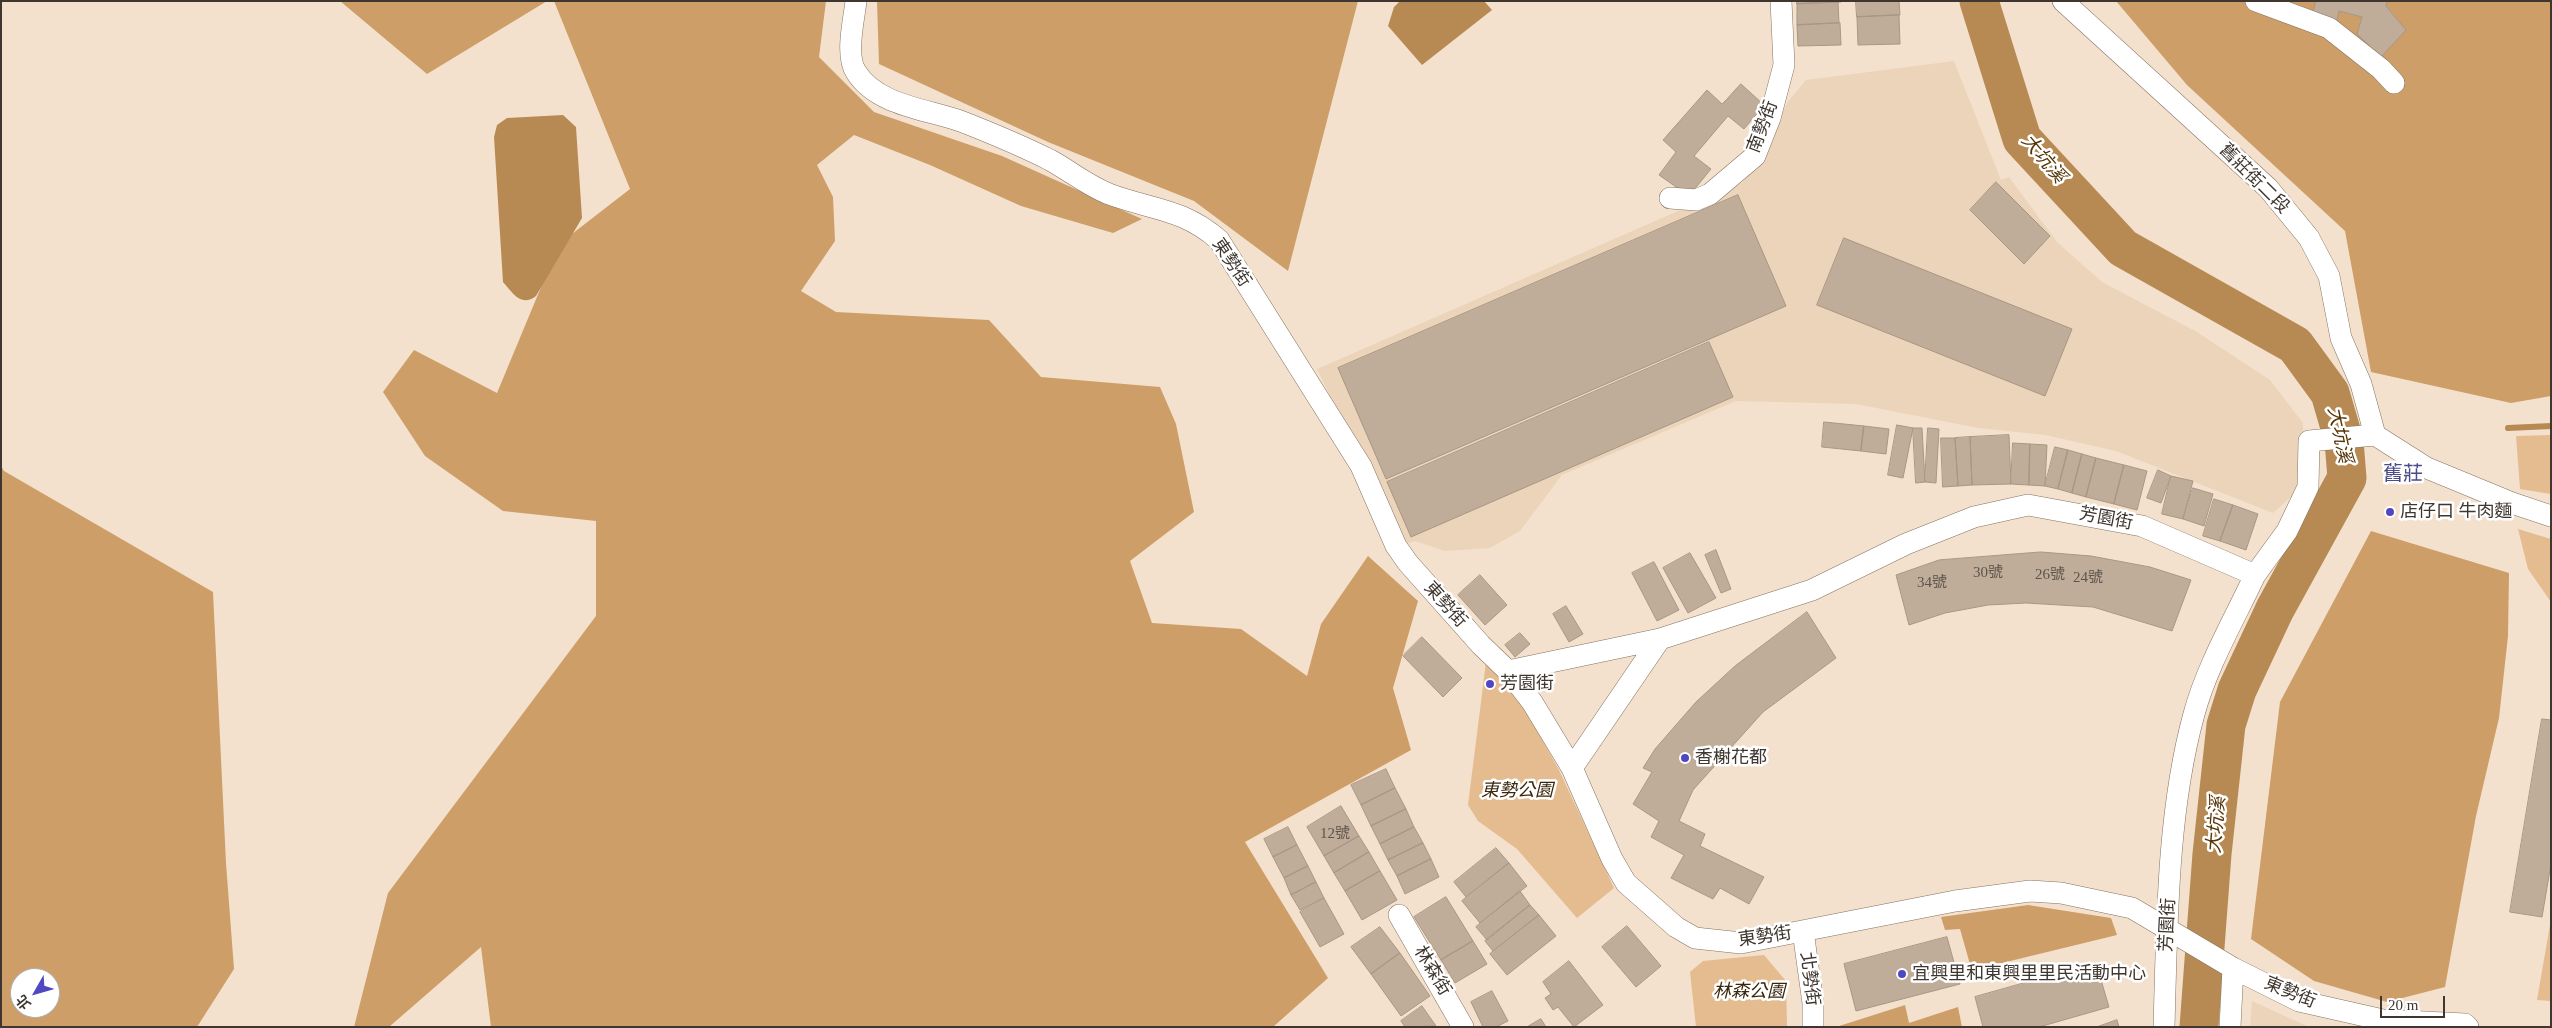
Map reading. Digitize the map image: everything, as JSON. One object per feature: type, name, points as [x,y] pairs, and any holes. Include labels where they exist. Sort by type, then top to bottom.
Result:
[{"type":"street","name":"東勢街","points":[[856,1],[850,47],[854,71],[870,90],[893,100],[962,122],[1049,160],[1080,180],[1109,194],[1176,212],[1201,225],[1219,240],[1361,466],[1396,546],[1408,563],[1481,645],[1508,671],[1537,710],[1572,768],[1612,859],[1626,883],[1676,927],[1695,938],[1742,943],[1955,901],[2030,891],[2098,899],[2132,908],[2167,927],[2233,968],[2299,1001],[2383,1020],[2465,1024],[2468,1027]]},
{"type":"street","name":"南勢街","points":[[1670,198],[1696,200],[1710,194],[1755,156],[1770,118],[1784,65],[1781,1]]},
{"type":"street","name":"舊莊街二段","points":[[2063,1],[2268,188],[2309,238],[2330,276],[2341,338],[2361,384],[2368,436]]},
{"type":"street","points":[[2256,1],[2329,28],[2381,69],[2394,84]]},
{"type":"street","points":[[2255,575],[2287,531],[2308,487],[2309,441],[2368,436],[2427,468],[2512,503],[2551,516]]},
{"type":"street","name":"芳園街","points":[[1508,671],[1660,639],[1812,590],[1906,544],[1974,517],[2028,505],[2142,526],[2255,575],[2215,660],[2194,713],[2178,796],[2167,927],[2164,1027]]},
{"type":"street","points":[[1572,768],[1660,639]]},
{"type":"street","name":"林森街","points":[[1399,915],[1463,1027]]},
{"type":"street","name":"北勢街","points":[[1802,931],[1814,1003],[1813,1027]]},
{"type":"street","points":[[2230,1027],[2233,968]]},
{"type":"shaded area","points":[[340,1],[547,1],[427,74]]},
{"type":"shaded area","points":[[554,1],[826,1],[819,57],[874,112],[1002,156],[1142,219],[1113,233],[1021,206],[930,165],[854,135],[817,165],[833,197],[835,241],[801,291],[836,312],[989,320],[1041,377],[1160,387],[1176,424],[1194,512],[1130,561],[1152,623],[1241,629],[1307,676],[1321,624],[1368,556],[1418,601],[1393,688],[1411,750],[1245,842],[1328,978],[1273,1027],[491,1027],[481,947],[389,1027],[354,1027],[388,893],[596,616],[596,521],[503,511],[425,456],[383,392],[414,350],[497,393],[559,244],[630,189]]},
{"type":"shaded area","points":[[877,1],[1358,1],[1288,271],[1194,201],[1048,142],[879,64]]},
{"type":"shaded area","points":[[1400,1],[1484,1],[1492,10],[1422,65],[1388,26],[1394,7]]},
{"type":"shaded area","points":[[2116,1],[2551,1],[2551,396],[2511,403],[2371,372],[2345,231],[2187,85]]},
{"type":"shaded area","points":[[1954,61],[2001,180],[2009,177],[2057,242],[2102,282],[2197,332],[2270,380],[2303,423],[2303,486],[2273,513],[2116,451],[2045,435],[1978,428],[1856,404],[1736,401],[1562,475],[1520,531],[1490,548],[1445,551],[1415,541],[1403,545],[1317,369],[1742,183],[1771,136],[1787,103],[1806,80]]},
{"type":"shaded area","points":[[563,115],[576,127],[582,218],[536,296],[526,300],[521,299],[513,294],[503,282],[494,137],[497,125],[507,118]]},
{"type":"shaded area","points":[[1,466],[4,471],[213,592],[226,863],[234,969],[197,1027],[1,1027]]},
{"type":"shaded area","points":[[2371,531],[2509,573],[2508,636],[2499,718],[2476,816],[2445,987],[2387,1002],[2314,981],[2251,939],[2280,702]]},
{"type":"shaded area","points":[[2028,905],[2111,918],[2117,935],[1998,964],[1998,977],[1975,982],[1960,929],[1945,930],[1941,917]]},
{"type":"shaded area","points":[[2252,1001],[2309,1027],[2250,1027]]},
{"type":"shaded area","points":[[1905,1005],[1909,1023],[1958,1007],[1962,1027],[1836,1027]]},
{"type":"green space","points":[[2551,435],[2551,494],[2520,489],[2516,436]]},
{"type":"green space","points":[[2518,529],[2551,539],[2551,602],[2528,569]]},
{"type":"green space","name":"東勢公園","points":[[1486,662],[1516,693],[1559,770],[1614,888],[1577,918],[1517,849],[1478,821],[1468,805]]},
{"type":"green space","points":[[2551,919],[2551,1001],[2537,1000]]},
{"type":"green space","name":"林森公園","points":[[1764,955],[1786,981],[1787,1027],[1696,1027],[1690,972],[1703,961]]},
{"type":"building","points":[[1797,1],[1841,1],[1841,2],[1797,4]]},
{"type":"building","points":[[1856,1],[1899,1],[1900,15],[1857,17]]},
{"type":"building","points":[[2316,1],[2387,1],[2386,6],[2406,30],[2381,57],[2357,34],[2362,17],[2339,11],[2335,29],[2311,21]]},
{"type":"building","points":[[1838,2],[1839,23],[1797,25],[1797,4]]},
{"type":"building","points":[[1899,15],[1900,44],[1858,45],[1857,17]]},
{"type":"building","points":[[1840,23],[1841,45],[1798,46],[1797,25]]},
{"type":"building","points":[[1741,84],[1764,105],[1744,129],[1728,116],[1694,156],[1711,169],[1689,196],[1659,175],[1676,152],[1663,140],[1707,90],[1722,104]]},
{"type":"building","points":[[1996,182],[2050,236],[2024,264],[1970,210]]},
{"type":"building","points":[[1738,195],[1786,306],[1386,479],[1338,368]]},
{"type":"building","points":[[1844,238],[2072,329],[2045,396],[1817,305]]},
{"type":"building","points":[[1709,342],[1733,397],[1411,537],[1387,482]]},
{"type":"building","points":[[1824,422],[1864,426],[1861,451],[1822,447]]},
{"type":"building","points":[[1897,425],[1913,428],[1903,478],[1888,475]]},
{"type":"building","points":[[1864,426],[1889,429],[1886,454],[1861,451]]},
{"type":"building","points":[[1913,428],[1922,428],[1925,482],[1916,483]]},
{"type":"building","points":[[1928,428],[1939,429],[1936,483],[1925,482]]},
{"type":"building","points":[[2009,435],[2011,484],[1972,485],[1970,437]]},
{"type":"building","points":[[1970,437],[1972,485],[1958,486],[1955,438]]},
{"type":"building","points":[[1941,438],[1955,438],[1958,486],[1943,487]]},
{"type":"building","points":[[2013,443],[2030,444],[2029,485],[2011,484]]},
{"type":"building","points":[[2030,444],[2047,445],[2045,486],[2029,485]]},
{"type":"building","points":[[2055,447],[2068,450],[2058,489],[2045,486]]},
{"type":"building","points":[[2068,450],[2082,454],[2072,493],[2058,489]]},
{"type":"building","points":[[2082,454],[2096,458],[2086,497],[2072,493]]},
{"type":"building","points":[[2096,458],[2124,465],[2114,504],[2086,497]]},
{"type":"building","points":[[2124,465],[2147,471],[2137,510],[2114,504]]},
{"type":"building","points":[[2158,470],[2171,476],[2161,503],[2147,498]]},
{"type":"building","points":[[2171,476],[2193,481],[2183,519],[2162,514]]},
{"type":"building","points":[[2193,488],[2213,494],[2204,526],[2183,519]]},
{"type":"building","points":[[2214,499],[2233,505],[2220,541],[2203,536]]},
{"type":"building","points":[[2233,505],[2258,514],[2246,550],[2220,541]]},
{"type":"building","points":[[1716,550],[1731,589],[1721,593],[1705,555]]},
{"type":"building","points":[[2041,552],[2091,556],[2150,567],[2191,580],[2172,631],[2093,607],[2026,603],[1988,605],[1945,613],[1909,625],[1896,575],[1939,560]]},
{"type":"building","points":[[1690,553],[1716,598],[1688,613],[1663,568]]},
{"type":"building","points":[[1654,562],[1679,610],[1657,621],[1632,573]]},
{"type":"building","points":[[1480,575],[1507,605],[1485,625],[1458,595]]},
{"type":"building","points":[[1566,606],[1583,634],[1569,642],[1553,614]]},
{"type":"building","name":"香榭花都","points":[[1807,612],[1836,658],[1763,712],[1693,790],[1679,821],[1705,834],[1700,846],[1764,877],[1749,904],[1720,888],[1713,899],[1671,878],[1684,855],[1651,837],[1659,821],[1633,804],[1652,772],[1643,768],[1655,749],[1696,702],[1735,666]]},
{"type":"building","points":[[1520,633],[1530,644],[1515,657],[1505,645]]},
{"type":"building","points":[[1422,637],[1462,678],[1443,697],[1403,656]]},
{"type":"building","points":[[2542,719],[2551,720],[2551,864],[2542,917],[2510,912]]},
{"type":"building","points":[[1386,769],[1395,788],[1361,805],[1351,785]]},
{"type":"building","points":[[1395,788],[1406,809],[1371,826],[1361,805]]},
{"type":"building","points":[[1341,806],[1359,836],[1324,856],[1307,827]]},
{"type":"building","points":[[1406,809],[1414,827],[1380,844],[1371,826]]},
{"type":"building","points":[[1288,827],[1297,845],[1273,857],[1264,839]]},
{"type":"building","points":[[1414,827],[1423,843],[1388,860],[1380,844]]},
{"type":"building","points":[[1359,836],[1369,852],[1334,873],[1324,856]]},
{"type":"building","points":[[1423,843],[1431,859],[1397,876],[1388,860]]},
{"type":"building","points":[[1297,845],[1308,866],[1284,878],[1273,857]]},
{"type":"building","points":[[1496,848],[1509,863],[1466,897],[1454,882]]},
{"type":"building","points":[[1369,852],[1380,871],[1345,891],[1334,873]]},
{"type":"building","points":[[1431,859],[1439,877],[1405,894],[1397,876]]},
{"type":"building","points":[[1509,863],[1527,886],[1480,923],[1462,901]]},
{"type":"building","points":[[1308,866],[1316,882],[1291,895],[1284,878]]},
{"type":"building","points":[[1380,871],[1397,900],[1362,920],[1345,891]]},
{"type":"building","points":[[1316,882],[1324,898],[1300,910],[1291,895]]},
{"type":"building","points":[[1520,891],[1530,905],[1487,940],[1476,927]]},
{"type":"building","points":[[1446,897],[1473,941],[1441,960],[1414,917]]},
{"type":"building","points":[[1324,898],[1344,934],[1320,947],[1300,912]]},
{"type":"building","points":[[1530,905],[1539,915],[1493,951],[1485,941]]},
{"type":"building","points":[[1539,915],[1556,936],[1507,975],[1490,954]]},
{"type":"building","points":[[1627,926],[1661,966],[1636,987],[1602,947]]},
{"type":"building","points":[[1380,927],[1400,953],[1371,974],[1351,947]]},
{"type":"building","name":"宜興里和東興里里民活動中心","points":[[1947,937],[1960,984],[1856,1011],[1844,964]]},
{"type":"building","points":[[1473,941],[1487,964],[1455,983],[1441,960]]},
{"type":"building","points":[[1400,953],[1430,996],[1401,1016],[1371,974]]},
{"type":"building","points":[[1569,961],[1603,1005],[1574,1027],[1558,1007],[1553,1010],[1545,998],[1551,994],[1543,982]]},
{"type":"building","points":[[2096,963],[2109,1007],[2039,1027],[1983,1027],[1975,997]]},
{"type":"building","points":[[1492,991],[1508,1021],[1496,1027],[1483,1027],[1471,1002]]},
{"type":"building","points":[[1422,1006],[1436,1026],[1405,1027],[1401,1021]]},
{"type":"building","points":[[1541,1019],[1546,1027],[1527,1027]]},
{"type":"building","points":[[2117,1020],[2119,1027],[2097,1027]]},
{"type":"waterway","name":"大坑溪","points":[[1979,1],[2022,139],[2123,248],[2295,345],[2330,393],[2344,441],[2347,478],[2275,609],[2237,690],[2226,725],[2212,854],[2199,1027]]},
{"type":"waterway","points":[[2508,428],[2551,426]]},
{"type":"place","name":"店仔口 牛肉麵","points":[[2390,512]]},
{"type":"place","name":"芳園街","points":[[1490,684]]},
{"type":"place","name":"香榭花都","points":[[1685,758]]},
{"type":"place","name":"宜興里和東興里里民活動中心","points":[[1902,974]]},
{"type":"district","name":"舊莊","points":[[2403,475]]}]
